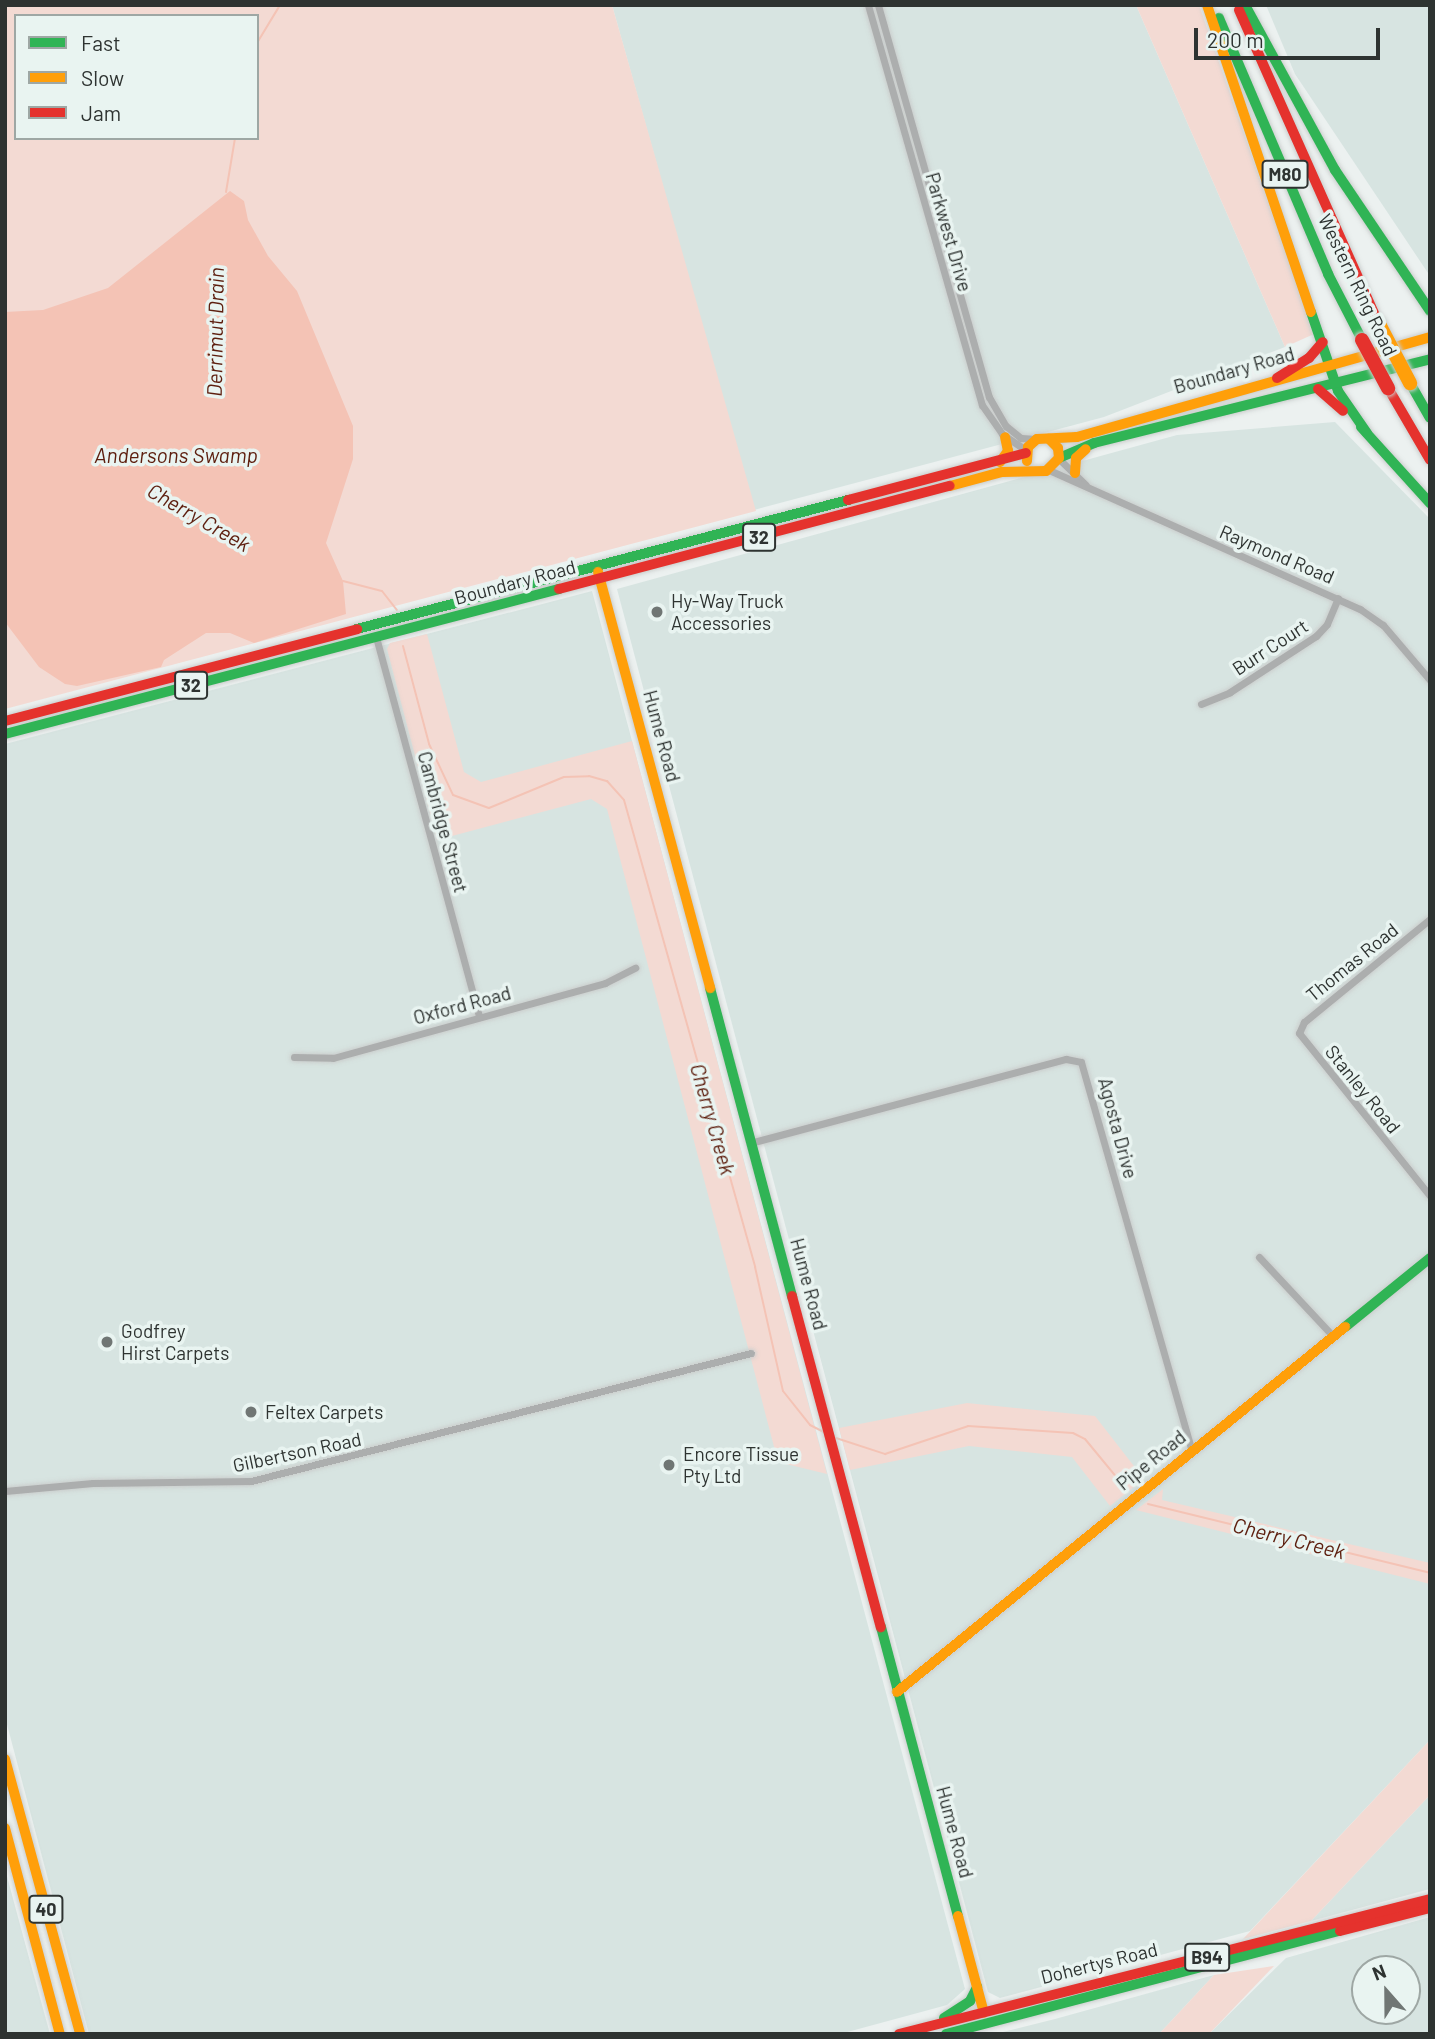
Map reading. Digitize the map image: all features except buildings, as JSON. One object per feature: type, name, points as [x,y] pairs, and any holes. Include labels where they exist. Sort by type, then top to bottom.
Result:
[{"type":"main road","points":[[1207,5],[1336,385],[1367,433]]},
{"type":"main road","name":"Western Ring Road","points":[[1214,5],[1328,274],[1388,388],[1430,460]]},
{"type":"main road","name":"Western Ring Road","points":[[1237,5],[1379,324],[1430,418]]},
{"type":"main road","points":[[1245,5],[1323,150],[1430,311]]},
{"type":"main road","points":[[1381,237],[1430,299]]},
{"type":"main road","name":"Boundary Road","points":[[1043,439],[1077,437],[1277,378],[1430,337]]},
{"type":"main road","points":[[1277,378],[1309,358],[1323,342]]},
{"type":"main road","name":"Boundary Road","points":[[1056,462],[1094,443],[1336,385],[1430,359]]},
{"type":"main road","points":[[1318,389],[1367,433],[1430,503]]},
{"type":"main road","points":[[1000,462],[1008,451],[1005,437]]},
{"type":"main road","points":[[1034,469],[1026,452],[1043,439],[1057,445],[1056,462]]},
{"type":"main road","points":[[1075,473],[1076,458],[1094,443]]},
{"type":"main road","name":"Boundary Road","points":[[5,733],[1000,462],[1026,452]]},
{"type":"main road","name":"32","points":[[1034,469],[1056,462]]},
{"type":"main road","name":"Boundary Road","points":[[598,572],[995,473],[1034,469]]},
{"type":"main road","name":"Hume Road","points":[[598,572],[985,2018]]},
{"type":"main road","name":"Boundary Road","points":[[5,721],[374,631]]},
{"type":"main road","name":"Pipe Road","points":[[897,1692],[1430,1258]]},
{"type":"main road","name":"40","points":[[5,1759],[80,2034]]},
{"type":"main road","name":"40","points":[[5,1828],[60,2034]]},
{"type":"main road","name":"Dohertys Road","points":[[946,2034],[985,2018],[1430,1899]]},
{"type":"main road","name":"Dohertys Road","points":[[902,2033],[985,2018],[1430,1908]]},
{"type":"main road","points":[[902,2033],[956,2012],[970,2001],[977,1987]]},
{"type":"street","name":"Parkwest Drive","points":[[868,5],[960,312],[996,413],[1021,438],[1043,439]]},
{"type":"street","name":"Parkwest Drive","points":[[878,5],[984,411],[1005,437],[1026,452]]},
{"type":"street","name":"Raymond Road","points":[[1056,462],[1075,473],[1089,489]]},
{"type":"street","name":"Raymond Road","points":[[1056,462],[1089,489],[1338,598],[1382,625],[1430,680]]},
{"type":"street","name":"Burr Court","points":[[1201,704],[1230,692],[1316,636],[1327,624],[1338,598]]},
{"type":"street","name":"Cambridge Street","points":[[374,631],[479,1016]]},
{"type":"street","name":"Thomas Road","points":[[1299,1033],[1304,1022],[1430,919]]},
{"type":"street","name":"Oxford Road","points":[[294,1057],[332,1058],[605,983],[635,968]]},
{"type":"street","name":"Stanley Road","points":[[1299,1033],[1430,1196]]},
{"type":"street","name":"Agosta Drive","points":[[750,1143],[1066,1059],[1081,1062],[1192,1452]]},
{"type":"street","points":[[1259,1257],[1333,1336]]},
{"type":"street","name":"Gilbertson Road","points":[[5,1491],[93,1483],[251,1481],[751,1353]]},
{"type":"shaded area","points":[[5,5],[612,5],[756,511],[5,709]]},
{"type":"shaded area","points":[[612,5],[1136,5],[1285,347],[1104,417],[754,510]]},
{"type":"shaded area","points":[[1136,5],[1199,5],[1314,334],[1285,347]]},
{"type":"shaded area","points":[[1266,5],[1430,5],[1430,276],[1295,74]]},
{"type":"shaded area","points":[[1335,422],[1430,519],[1430,1740],[1250,1931],[1000,1998],[988,1992],[617,589],[1177,435]]},
{"type":"shaded area","points":[[592,591],[965,1989],[947,2005],[840,2034],[89,2034],[5,1717],[5,744]]},
{"type":"shaded area","points":[[427,634],[464,772],[481,782],[632,741],[827,1474],[778,1462],[607,809],[591,799],[437,840],[387,649],[390,643]]},
{"type":"shaded area","points":[[967,1403],[1095,1416],[1144,1479],[1110,1506],[1072,1457],[969,1446],[850,1470],[839,1428]]},
{"type":"shaded area","points":[[1163,1489],[1162,1500],[1430,1563],[1430,1584],[1136,1510]]},
{"type":"shaded area","points":[[1430,1740],[1430,1795],[1311,1921],[1243,1939]]},
{"type":"shaded area","points":[[1430,1795],[1430,1889],[1311,1921]]},
{"type":"shaded area","points":[[5,1869],[25,1943],[50,2034],[5,2034]]},
{"type":"shaded area","points":[[1430,1917],[1430,2034],[1209,2034],[1286,1958]]},
{"type":"shaded area","points":[[1274,1966],[1209,2034],[1159,2034],[1214,1975]]},
{"type":"shaded area","points":[[1214,1975],[1159,2034],[995,2034],[1055,2019]]},
{"type":"water","name":"Andersons Swamp","points":[[230,191],[244,201],[248,220],[268,256],[297,291],[353,426],[353,459],[326,543],[343,581],[346,614],[254,643],[230,633],[206,633],[164,660],[161,667],[77,686],[65,684],[39,667],[5,622],[5,312],[43,310],[108,288]]},
{"type":"waterway","name":"Derrimut Drain","points":[[259,40],[280,5]]},
{"type":"waterway","name":"Derrimut Drain","points":[[226,192],[235,140]]},
{"type":"waterway","name":"Cherry Creek","points":[[343,581],[382,591],[397,610]]},
{"type":"waterway","name":"Cherry Creek","points":[[403,646],[429,744],[453,795],[489,808],[564,777],[589,776],[607,781],[624,800],[755,1267],[783,1391],[810,1425],[824,1432]]},
{"type":"waterway","name":"Cherry Creek","points":[[836,1438],[885,1454],[968,1426],[1073,1433],[1085,1439],[1127,1490]]},
{"type":"waterway","name":"Cherry Creek","points":[[1148,1504],[1430,1573]]},
{"type":"traffic: fast","points":[[1245,5],[1335,170],[1430,311]]},
{"type":"traffic: fast","points":[[1219,18],[1328,274],[1362,340]]},
{"type":"traffic: fast","points":[[1311,312],[1338,391],[1367,433]]},
{"type":"traffic: fast","points":[[1059,458],[1094,443],[1430,359]]},
{"type":"traffic: fast","points":[[1410,383],[1430,418]]},
{"type":"traffic: fast","points":[[1361,427],[1430,503]]},
{"type":"traffic: fast","points":[[357,629],[848,500]]},
{"type":"traffic: fast","points":[[5,734],[559,589]]},
{"type":"traffic: fast","points":[[710,988],[792,1296]]},
{"type":"traffic: fast","points":[[1345,1327],[1430,1258]]},
{"type":"traffic: fast","points":[[881,1627],[958,1916]]},
{"type":"traffic: fast","points":[[946,2034],[1340,1931]]},
{"type":"traffic: fast","points":[[944,2018],[970,2001],[977,1987]]},
{"type":"traffic: slow","points":[[1207,5],[1311,312]]},
{"type":"traffic: slow","points":[[1379,324],[1410,383]]},
{"type":"traffic: slow","points":[[1027,461],[1028,447],[1037,439],[1077,437],[1430,337]]},
{"type":"traffic: slow","points":[[1000,462],[1008,451],[1005,437]]},
{"type":"traffic: slow","points":[[950,486],[1002,472],[1046,471],[1059,458],[1058,448],[1049,439]]},
{"type":"traffic: slow","points":[[1075,473],[1076,458],[1086,449]]},
{"type":"traffic: slow","points":[[598,572],[710,988]]},
{"type":"traffic: slow","points":[[897,1692],[1345,1327]]},
{"type":"traffic: slow","points":[[5,1759],[80,2034]]},
{"type":"traffic: slow","points":[[5,1828],[60,2034]]},
{"type":"traffic: slow","points":[[958,1916],[984,2013]]},
{"type":"traffic: jam","points":[[1239,10],[1379,324]]},
{"type":"traffic: jam","points":[[1362,340],[1388,388]]},
{"type":"traffic: jam","points":[[1277,378],[1309,358],[1323,342]]},
{"type":"traffic: jam","points":[[1388,388],[1430,460]]},
{"type":"traffic: jam","points":[[1318,389],[1343,411]]},
{"type":"traffic: jam","points":[[848,500],[1026,453]]},
{"type":"traffic: jam","points":[[559,589],[950,486]]},
{"type":"traffic: jam","points":[[5,721],[357,629]]},
{"type":"traffic: jam","points":[[792,1296],[881,1627]]},
{"type":"traffic: jam","points":[[899,2034],[1430,1899]]},
{"type":"traffic: jam","points":[[1340,1931],[1430,1908]]},
{"type":"place","name":"Hy-Way Truck Accessories","points":[[657,612]]},
{"type":"place","name":"Godfrey Hirst Carpets","points":[[107,1342]]},
{"type":"place","name":"Feltex Carpets","points":[[251,1412]]},
{"type":"place","name":"Encore Tissue Pty Ltd","points":[[669,1465]]}]
